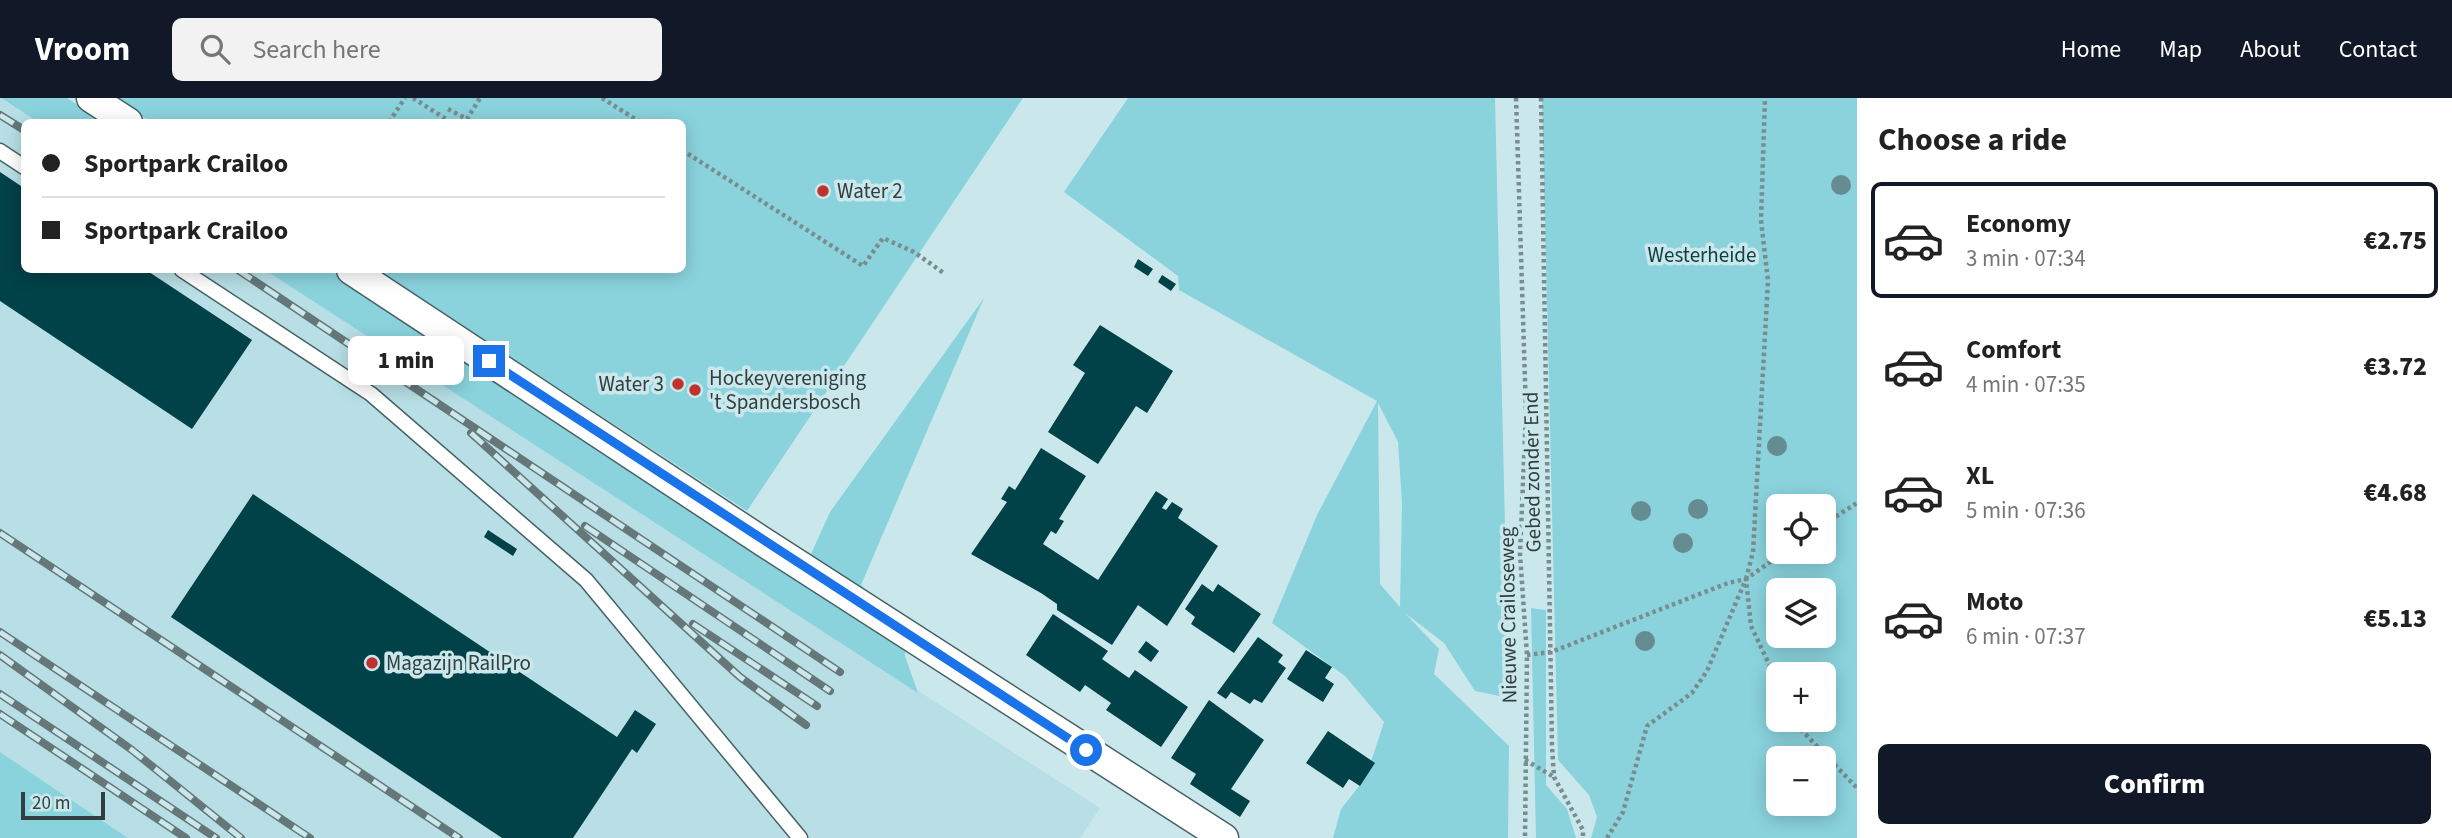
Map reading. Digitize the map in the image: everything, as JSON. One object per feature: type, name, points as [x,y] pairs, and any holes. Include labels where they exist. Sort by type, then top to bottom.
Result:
[{"type":"street","points":[[91,98],[123,119]]},
{"type":"street","points":[[356,273],[765,543],[1224,838]]},
{"type":"lane","points":[[0,150],[21,165]]},
{"type":"lane","points":[[187,273],[371,394],[586,580],[800,838]]},
{"type":"path","points":[[391,119],[405,98]]},
{"type":"path","points":[[413,98],[446,119]]},
{"type":"path","points":[[448,109],[467,119],[480,98]]},
{"type":"path","points":[[602,98],[635,119]]},
{"type":"path","name":"Nieuwe Crailoseweg","points":[[1516,98],[1526,412],[1520,554],[1527,656],[1525,838]]},
{"type":"path","name":"Gebed zonder End","points":[[1541,98],[1554,777],[1583,830],[1583,838]]},
{"type":"path","points":[[1606,838],[1623,812],[1647,726],[1692,693],[1707,671],[1746,579],[1753,552],[1768,281],[1760,220],[1765,98]]},
{"type":"path","points":[[686,153],[863,266],[883,238],[914,251],[945,274]]},
{"type":"path","points":[[1836,516],[1857,503]]},
{"type":"path","points":[[1527,656],[1551,652],[1728,583],[1746,579],[1767,564]]},
{"type":"path","points":[[1746,579],[1751,626],[1768,662]]},
{"type":"path","points":[[1803,732],[1857,788]]},
{"type":"path","points":[[1525,760],[1554,777]]},
{"type":"path","points":[[1849,780],[1857,776]]},
{"type":"shaded area","points":[[0,98],[33,119],[21,119],[21,273],[270,273],[1100,808],[1080,838],[128,838],[0,752]]},
{"type":"green space","points":[[1,98],[67,98],[100,119],[33,119]]},
{"type":"green space","name":"Hockeyvereniging 't Spandersbosch","points":[[113,98],[1023,98],[747,511],[382,273],[686,273],[686,119],[146,119]]},
{"type":"green space","points":[[1128,98],[1495,98],[1509,698],[1475,691],[1444,643],[1405,613],[1439,649],[1434,674],[1509,746],[1508,838],[1333,838],[1341,809],[1366,777],[1384,722],[1345,676],[1272,623],[1317,515],[1377,401],[1179,290],[1178,276],[1064,192]],"holes":[[[1378,403],[1398,442],[1402,503],[1400,607],[1380,584]]]},
{"type":"green space","name":"Westerheide","points":[[1542,98],[1857,98],[1857,838],[1591,838],[1597,817],[1589,795],[1558,760]]},
{"type":"green space","points":[[270,273],[335,273],[717,523],[805,567],[830,512],[984,298],[861,585],[906,632],[905,656],[918,693]]},
{"type":"green space","points":[[1531,608],[1546,610],[1546,785],[1567,809],[1576,838],[1536,838]]},
{"type":"green space","points":[[0,752],[128,838],[0,838]]},
{"type":"building","points":[[0,172],[21,186],[21,273],[151,273],[252,340],[192,429],[0,301]]},
{"type":"building","points":[[1138,259],[1153,269],[1148,276],[1134,267]]},
{"type":"building","points":[[1162,275],[1176,284],[1171,291],[1158,282]]},
{"type":"building","points":[[1100,325],[1173,371],[1147,413],[1136,406],[1098,464],[1048,432],[1085,373],[1073,365]]},
{"type":"building","points":[[1041,448],[1086,476],[1059,519],[1064,521],[1056,534],[1051,531],[1043,544],[1098,580],[1156,491],[1168,499],[1162,508],[1166,510],[1172,502],[1183,509],[1178,518],[1218,546],[1167,626],[1138,605],[1112,645],[1057,610],[1057,604],[1041,593],[971,554],[1007,502],[1001,499],[1009,486],[1015,490]]},
{"type":"building","name":"Magazijn RailPro","points":[[253,494],[617,737],[635,710],[656,724],[637,753],[632,749],[573,838],[502,838],[171,617]]},
{"type":"building","points":[[488,530],[517,549],[513,556],[484,537]]},
{"type":"building","points":[[1202,584],[1213,592],[1218,584],[1261,614],[1234,653],[1191,624],[1195,617],[1185,609]]},
{"type":"building","points":[[1053,614],[1108,651],[1102,659],[1129,678],[1135,670],[1188,707],[1161,747],[1106,710],[1111,703],[1085,685],[1080,692],[1026,655]]},
{"type":"building","points":[[1258,637],[1283,655],[1278,662],[1286,668],[1262,703],[1254,699],[1250,704],[1231,692],[1226,699],[1217,693]]},
{"type":"building","points":[[1146,641],[1159,651],[1151,662],[1138,652]]},
{"type":"building","points":[[1306,650],[1332,667],[1325,678],[1334,684],[1323,702],[1287,679]]},
{"type":"building","points":[[1209,700],[1264,740],[1231,789],[1250,801],[1240,817],[1190,784],[1196,774],[1171,758]]},
{"type":"building","points":[[1328,731],[1375,763],[1360,786],[1349,779],[1343,788],[1306,763]]},
{"type":"railway","points":[[0,115],[21,128]]},
{"type":"railway","points":[[242,273],[840,672]]},
{"type":"railway","points":[[471,433],[740,677],[806,725]]},
{"type":"railway","points":[[585,526],[830,691]]},
{"type":"railway","points":[[0,533],[459,838]]},
{"type":"railway","points":[[693,624],[817,706]]},
{"type":"railway","points":[[0,632],[310,838]]},
{"type":"railway","points":[[0,655],[132,750],[241,838]]},
{"type":"railway","points":[[0,694],[216,838]]},
{"type":"railway","points":[[0,714],[186,838]]},
{"type":"place","name":"Water 2","points":[[823,191]]},
{"type":"place","name":"Water 3","points":[[678,384]]},
{"type":"place","name":"Hockeyvereniging 't Spandersbosch","points":[[695,390]]},
{"type":"place","name":"Magazijn RailPro","points":[[372,663]]},
{"type":"route","points":[[489,361],[1086,750]]}]
